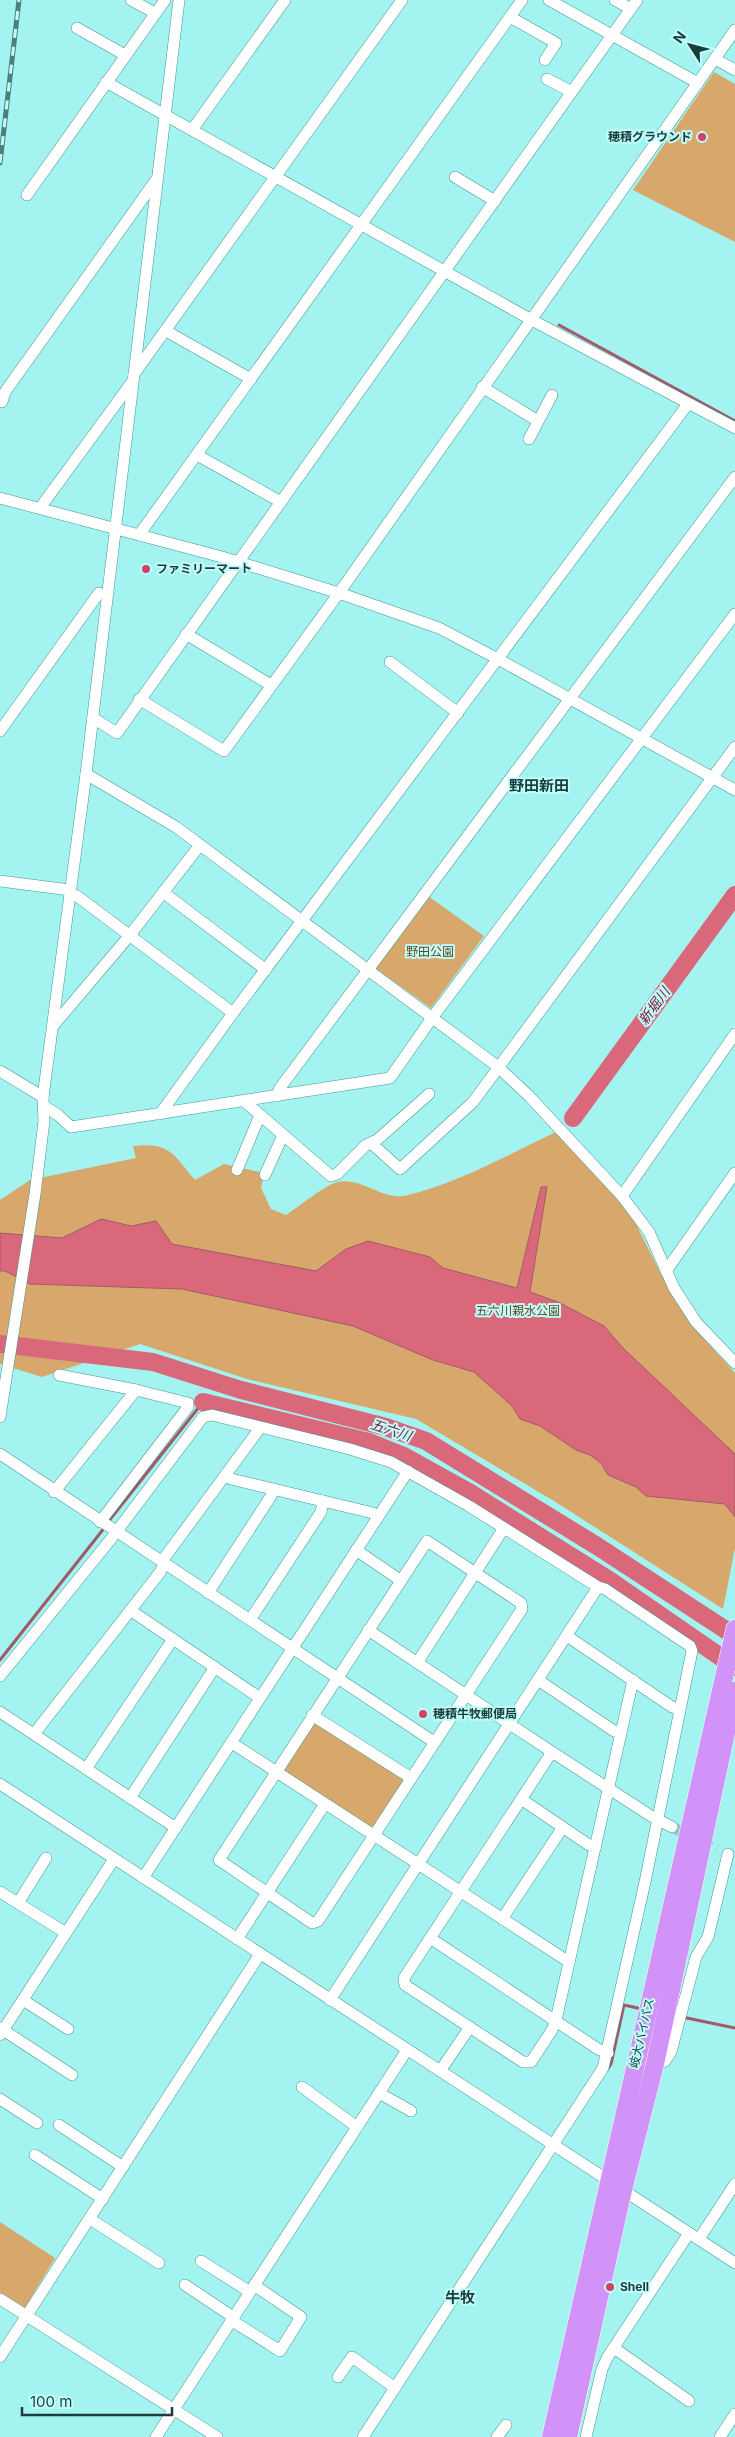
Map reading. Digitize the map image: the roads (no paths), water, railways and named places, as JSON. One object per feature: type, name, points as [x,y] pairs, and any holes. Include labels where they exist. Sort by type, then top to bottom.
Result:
[{"type":"highway","name":"岐大バイパス","points":[[568,2437],[616,2185],[655,2064],[729,1688],[735,1629]]},
{"type":"highway","name":"岐大バイパス","points":[[551,2437],[616,2185],[729,1688]]},
{"type":"street","points":[[131,0],[155,13]]},
{"type":"street","points":[[27,195],[165,0]]},
{"type":"street","points":[[0,1417],[35,1194],[53,1026],[86,774],[179,0]]},
{"type":"street","points":[[192,130],[285,0]]},
{"type":"street","points":[[40,508],[402,0]]},
{"type":"street","points":[[140,535],[522,0]]},
{"type":"street","points":[[549,0],[698,83]]},
{"type":"street","points":[[92,718],[116,733],[634,4],[615,0]]},
{"type":"street","points":[[510,17],[556,43],[545,60]]},
{"type":"street","points":[[77,28],[125,55]]},
{"type":"street","points":[[139,699],[224,751],[338,593],[735,30]]},
{"type":"street","points":[[715,58],[735,70]]},
{"type":"street","points":[[547,79],[572,92]]},
{"type":"street","points":[[106,82],[530,319],[735,428]]},
{"type":"street","points":[[455,176],[495,200]]},
{"type":"street","points":[[2,402],[5,392],[157,179]]},
{"type":"street","points":[[166,331],[251,379]]},
{"type":"street","points":[[482,387],[538,421]]},
{"type":"street","points":[[529,439],[552,394]]},
{"type":"street","points":[[160,1114],[233,1013],[688,404]]},
{"type":"street","points":[[198,455],[281,502]]},
{"type":"street","points":[[278,1096],[280,1088],[735,477]]},
{"type":"street","points":[[0,498],[148,536],[238,562],[338,593],[438,628],[498,659],[735,790]]},
{"type":"street","points":[[0,731],[99,592]]},
{"type":"street","points":[[0,1071],[44,1102],[70,1126],[390,1078],[432,1018],[735,614]]},
{"type":"street","points":[[186,634],[271,685]]},
{"type":"street","points":[[390,662],[458,713]]},
{"type":"street","points":[[371,1142],[400,1169],[473,1102],[497,1066],[735,747]]},
{"type":"street","points":[[86,774],[176,827],[497,1066],[529,1096],[622,1196],[649,1232],[666,1271],[696,1322],[735,1363]]},
{"type":"street","points":[[53,1026],[130,935],[200,845]]},
{"type":"street","points":[[0,881],[71,892],[233,1013]]},
{"type":"street","points":[[164,893],[266,970]]},
{"type":"street","points":[[622,1196],[735,1034]]},
{"type":"street","points":[[244,1101],[331,1176],[337,1174],[371,1142],[377,1140],[429,1094]]},
{"type":"street","points":[[237,1170],[260,1115]]},
{"type":"street","points":[[265,1175],[283,1135]]},
{"type":"street","points":[[666,1271],[735,1173]]},
{"type":"street","points":[[59,1375],[136,1390],[188,1403],[188,1407],[100,1522]]},
{"type":"street","points":[[54,1492],[136,1390]]},
{"type":"street","points":[[0,1676],[116,1533],[203,1417],[212,1415],[350,1449],[391,1462],[504,1528],[598,1587],[605,1589],[690,1646],[692,1650],[608,2053],[603,2068],[363,2437]]},
{"type":"street","points":[[34,1734],[162,1571],[165,1557],[260,1428]]},
{"type":"street","points":[[0,1454],[54,1492],[434,1742]]},
{"type":"street","points":[[142,1878],[408,1471]]},
{"type":"street","points":[[226,1475],[232,1479],[372,1513],[378,1517]]},
{"type":"street","points":[[208,1593],[271,1496],[273,1489]]},
{"type":"street","points":[[250,1620],[321,1512],[323,1501]]},
{"type":"street","points":[[417,1663],[504,1528]]},
{"type":"street","points":[[427,1541],[475,1573],[521,1603],[522,1609],[318,1921],[312,1923],[266,1894],[219,1860],[427,1541]]},
{"type":"street","points":[[356,1550],[400,1580]]},
{"type":"street","points":[[330,2000],[598,1587]]},
{"type":"street","points":[[130,1610],[260,1698]]},
{"type":"street","points":[[368,1630],[609,1789],[657,1820],[672,1827]]},
{"type":"street","points":[[567,1636],[680,1709]]},
{"type":"street","points":[[86,1769],[173,1639]]},
{"type":"street","points":[[130,1798],[215,1668]]},
{"type":"street","points":[[538,1680],[614,1731],[621,1732]]},
{"type":"street","points":[[552,1752],[404,1978],[405,1985],[523,2062],[531,2062],[552,2030],[556,2020],[633,1680]]},
{"type":"street","points":[[0,1712],[176,1828]]},
{"type":"street","points":[[312,1715],[411,1778]]},
{"type":"street","points":[[232,1743],[460,1893],[569,1962]]},
{"type":"street","points":[[0,1784],[735,2263]]},
{"type":"street","points":[[521,1799],[563,1828],[589,1844],[596,1846]]},
{"type":"street","points":[[237,1939],[324,1804]]},
{"type":"street","points":[[502,1919],[563,1828]]},
{"type":"street","points":[[655,2064],[665,2062],[671,2052],[696,1957],[708,1937],[727,1854]]},
{"type":"street","points":[[18,1903],[46,1858]]},
{"type":"street","points":[[72,2075],[1,2031],[114,1859]]},
{"type":"street","points":[[0,1892],[66,1934]]},
{"type":"street","points":[[430,1938],[598,2049],[608,2053]]},
{"type":"street","points":[[0,2357],[260,1954]]},
{"type":"street","points":[[23,2000],[68,2029]]},
{"type":"street","points":[[440,2071],[470,2027]]},
{"type":"street","points":[[156,2437],[407,2050]]},
{"type":"street","points":[[302,2087],[357,2127]]},
{"type":"street","points":[[379,2093],[411,2111]]},
{"type":"street","points":[[0,2099],[38,2123]]},
{"type":"street","points":[[60,2125],[123,2167]]},
{"type":"street","points":[[35,2155],[102,2199]]},
{"type":"street","points":[[586,2437],[602,2369],[614,2348],[694,2236],[735,2184]]},
{"type":"street","points":[[90,2219],[159,2263]]},
{"type":"street","points":[[185,2285],[280,2351],[301,2317],[201,2261]]},
{"type":"street","points":[[0,2299],[217,2437]]},
{"type":"street","points":[[614,2348],[685,2400]]},
{"type":"street","points":[[338,2377],[352,2357],[395,2388]]},
{"type":"street","points":[[735,2414],[722,2433],[735,2436]]},
{"type":"street","points":[[498,2437],[506,2425]]},
{"type":"waterway","points":[[559,325],[735,421]]},
{"type":"waterway","name":"新堀川","points":[[573,1118],[735,895]]},
{"type":"waterway","name":"五六川","points":[[0,1344],[153,1362],[241,1390],[386,1427],[426,1441],[597,1546],[735,1636]]},
{"type":"waterway","points":[[108,1522],[203,1402]]},
{"type":"waterway","points":[[203,1402],[369,1442],[404,1456],[467,1491],[609,1580],[735,1667]]},
{"type":"waterway","points":[[0,1660],[105,1527]]},
{"type":"waterway","points":[[607,2070],[611,2064],[624,2005],[642,2009]]},
{"type":"waterway","points":[[682,2017],[735,2028]]},
{"type":"tunnel","points":[[672,1827],[717,1849]]},
{"type":"railway","points":[[0,163],[19,0]]},
{"type":"place","name":"穂積グラウンド","points":[[702,137]]},
{"type":"place","name":"ファミリーマート","points":[[146,569]]},
{"type":"place","name":"穂積牛牧郵便局","points":[[423,1714]]},
{"type":"place","name":"Shell","points":[[610,2287]]},
{"type":"district","name":"野田新田","points":[[539,786]]},
{"type":"district","name":"牛牧","points":[[460,2298]]},
{"type":"park label","name":"野田公園","points":[[430,952]]},
{"type":"park label","name":"五六川親水公園","points":[[518,1311]]}]
